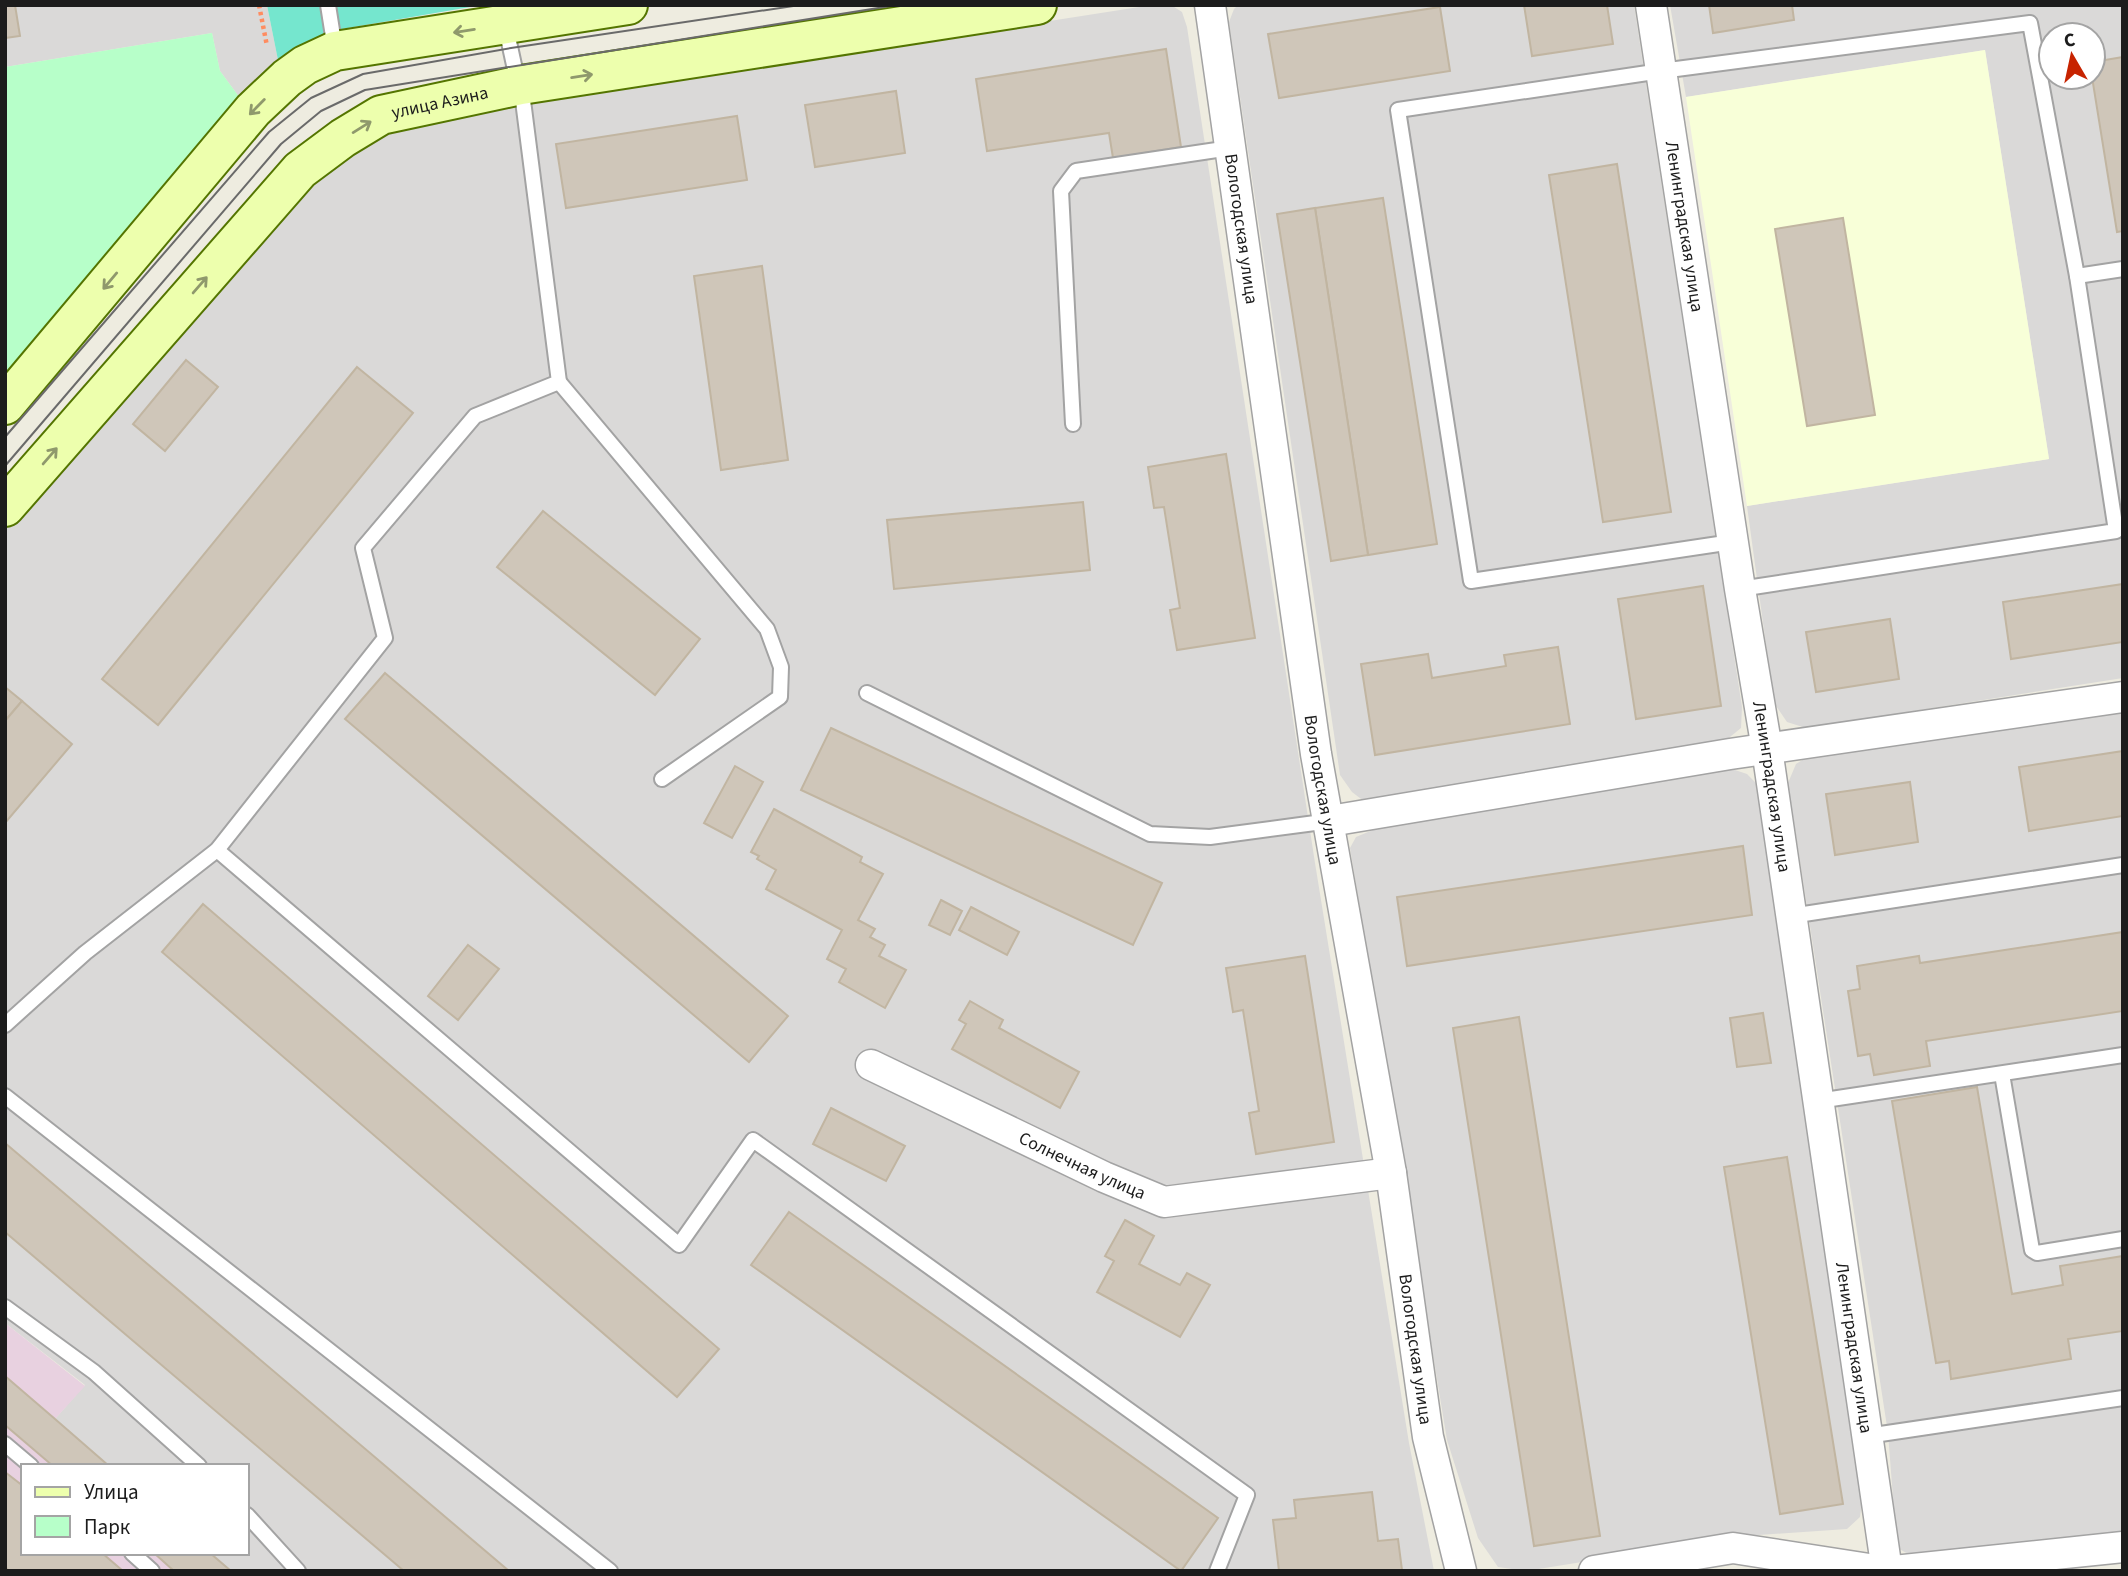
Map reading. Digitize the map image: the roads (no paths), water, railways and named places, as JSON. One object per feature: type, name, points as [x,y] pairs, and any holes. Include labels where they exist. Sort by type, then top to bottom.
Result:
[{"type":"main road","points":[[5,405],[253,110],[305,65],[335,51],[503,15],[628,5]]},
{"type":"main road","name":"улица Азина","points":[[9,494],[300,170],[343,138],[381,115],[521,85],[1036,5]]},
{"type":"street","name":"Вологодская улица","points":[[1210,5],[1316,754],[1391,1173],[1428,1437],[1461,1571]]},
{"type":"street","name":"Ленинградская улица","points":[[1651,5],[1732,542],[1767,749],[1867,1436],[1884,1571]]},
{"type":"street","points":[[1330,821],[1730,754],[2123,697]]},
{"type":"street","name":"Солнечная улица","points":[[871,1065],[1104,1177],[1164,1202],[1391,1173]]},
{"type":"street","points":[[1894,1571],[2123,1547]]},
{"type":"street","points":[[1594,1571],[1733,1548],[1884,1571]]},
{"type":"lane","points":[[328,5],[335,51]]},
{"type":"lane","points":[[503,15],[521,85],[559,382],[767,629],[780,667],[780,697],[662,779]]},
{"type":"lane","points":[[1732,542],[1471,581],[1398,110],[1661,71],[2030,23],[2077,276],[2116,531],[1740,589]]},
{"type":"lane","points":[[1073,424],[1061,191],[1076,171],[1230,148]]},
{"type":"lane","points":[[2077,276],[2123,269]]},
{"type":"lane","points":[[5,1025],[85,953],[217,850],[385,638],[363,548],[475,416],[559,382]]},
{"type":"lane","points":[[867,693],[1150,834],[1210,837],[1330,821]]},
{"type":"lane","points":[[217,850],[679,1245],[753,1140],[1247,1495],[1217,1571]]},
{"type":"lane","points":[[1791,916],[2123,866]]},
{"type":"lane","points":[[1818,1101],[2123,1055]]},
{"type":"lane","points":[[2002,1074],[2032,1250],[2037,1253],[2123,1239]]},
{"type":"lane","points":[[5,1096],[610,1571]]},
{"type":"lane","points":[[5,1307],[94,1372],[197,1464]]},
{"type":"lane","points":[[1867,1436],[2123,1398]]},
{"type":"lane","points":[[5,1444],[29,1464]]},
{"type":"lane","points":[[248,1516],[298,1571]]},
{"type":"lane","points":[[134,1555],[152,1571]]},
{"type":"tram line","points":[[5,437],[269,132],[311,98],[363,74],[511,48],[800,5]]},
{"type":"tram line","points":[[5,466],[281,144],[321,111],[365,90],[897,5]]}]
